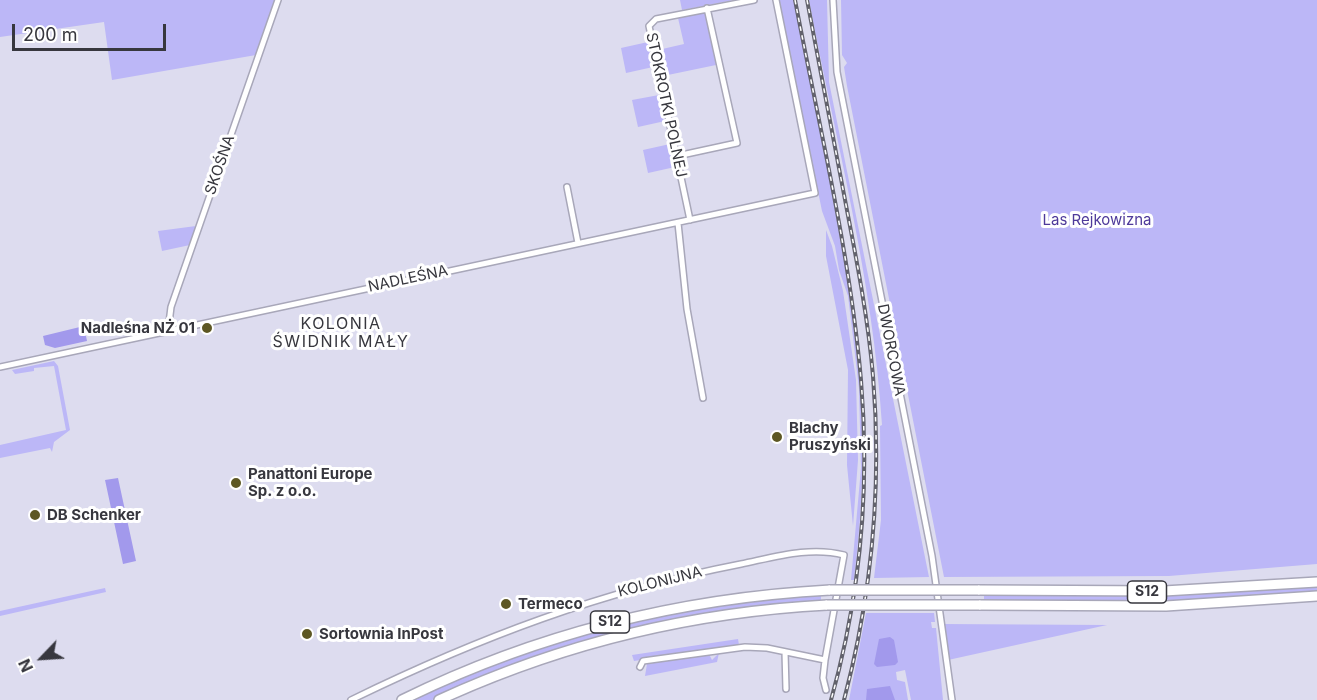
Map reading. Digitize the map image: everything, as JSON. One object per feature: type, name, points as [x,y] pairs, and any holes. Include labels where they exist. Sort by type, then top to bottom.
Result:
[{"type":"highway","name":"S12","points":[[402,700],[515,652],[611,622],[720,600],[830,590],[1148,592],[1317,582]]},
{"type":"highway","name":"S12","points":[[439,700],[522,666],[616,637],[722,615],[828,605],[1166,606],[1317,596]]},
{"type":"street","name":"SKOŚNA","points":[[168,331],[171,307],[278,0]]},
{"type":"street","name":"STOKROTKI POLNEJ","points":[[690,220],[649,26],[656,19],[754,0]]},
{"type":"street","name":"NADLEŚNA","points":[[0,367],[815,194],[776,0]]},
{"type":"street","name":"DWORCOWA","points":[[834,0],[837,72],[932,556],[952,700]]},
{"type":"street","points":[[677,156],[737,143],[707,8]]},
{"type":"street","points":[[567,187],[578,243]]},
{"type":"street","points":[[678,223],[687,309],[703,398]]},
{"type":"street","name":"KOLONIJNA","points":[[351,700],[504,631],[611,595],[722,567],[800,552],[822,551],[844,555],[825,660]]},
{"type":"street","points":[[640,667],[643,661],[731,648],[756,647],[825,660],[823,678],[826,690]]},
{"type":"street","points":[[785,652],[786,689]]},
{"type":"green space","points":[[0,0],[276,0],[256,55],[112,80],[104,22],[0,37]]},
{"type":"green space","points":[[680,0],[734,0],[682,10]]},
{"type":"green space","points":[[779,0],[794,0],[834,201],[857,352],[863,447],[854,580],[851,580],[861,468],[859,389],[848,296],[839,270],[835,246],[822,211]]},
{"type":"green space","points":[[809,0],[827,0],[829,82],[929,577],[874,578],[881,520],[880,426],[882,425],[871,317]]},
{"type":"green space","name":"Las Rejkowizna","points":[[841,0],[1317,0],[1317,564],[1169,576],[944,577],[847,86],[844,67],[847,63],[842,55]]},
{"type":"green space","points":[[705,13],[716,65],[663,76],[658,50],[684,44],[678,18]]},
{"type":"green space","points":[[648,42],[653,67],[626,73],[621,48]]},
{"type":"green space","points":[[659,95],[665,121],[638,127],[632,100]]},
{"type":"green space","points":[[670,144],[675,167],[648,173],[643,150]]},
{"type":"green space","points":[[196,226],[190,245],[162,251],[158,231]]},
{"type":"green space","points":[[826,230],[843,291],[856,380],[858,460],[853,526],[847,465],[848,370],[826,256]]},
{"type":"green space","points":[[54,361],[58,366],[70,430],[54,442],[52,452],[50,448],[0,458],[0,445],[66,430],[54,366],[34,368],[34,371],[15,374],[12,370]]},
{"type":"green space","points":[[1317,584],[1317,593],[1162,603],[984,602],[984,594],[1186,593]]},
{"type":"green space","points":[[105,588],[106,592],[0,616],[0,611]]},
{"type":"green space","points":[[821,596],[821,602],[693,617],[471,683],[432,700],[409,700],[508,658],[610,627],[714,607]]},
{"type":"green space","points":[[866,613],[934,613],[935,622],[931,622],[932,628],[936,628],[943,700],[911,700],[905,670],[896,672],[897,680],[905,682],[908,700],[849,700]]},
{"type":"green space","points":[[942,624],[1107,625],[948,660]]},
{"type":"green space","points":[[738,639],[739,645],[634,661],[632,655]]},
{"type":"green space","points":[[719,653],[717,662],[645,676],[647,664],[709,654],[712,660]]},
{"type":"shaded area","points":[[84,326],[87,341],[55,348],[45,345],[43,336]]},
{"type":"shaded area","points":[[118,478],[136,561],[123,564],[105,480]]},
{"type":"shaded area","points":[[890,637],[894,640],[898,662],[895,665],[877,667],[874,664],[879,639]]},
{"type":"shaded area","points":[[890,686],[895,700],[866,700],[867,689]]},
{"type":"railway","points":[[795,0],[842,237],[861,380],[864,461],[860,541],[849,622],[831,700]]},
{"type":"railway","points":[[807,0],[862,290],[873,376],[876,458],[872,539],[862,620],[844,700]]},
{"type":"place","name":"Nadleśna NŻ 01","points":[[207,328]]},
{"type":"place","name":"Blachy Pruszyński","points":[[777,437]]},
{"type":"place","name":"Panattoni Europe Sp. z o.o.","points":[[236,483]]},
{"type":"place","name":"DB Schenker","points":[[35,515]]},
{"type":"place","name":"Termeco","points":[[506,604]]},
{"type":"place","name":"Sortownia InPost","points":[[307,634]]},
{"type":"district","name":"KOLONIA ŚWIDNIK MAŁY","points":[[341,333]]}]
